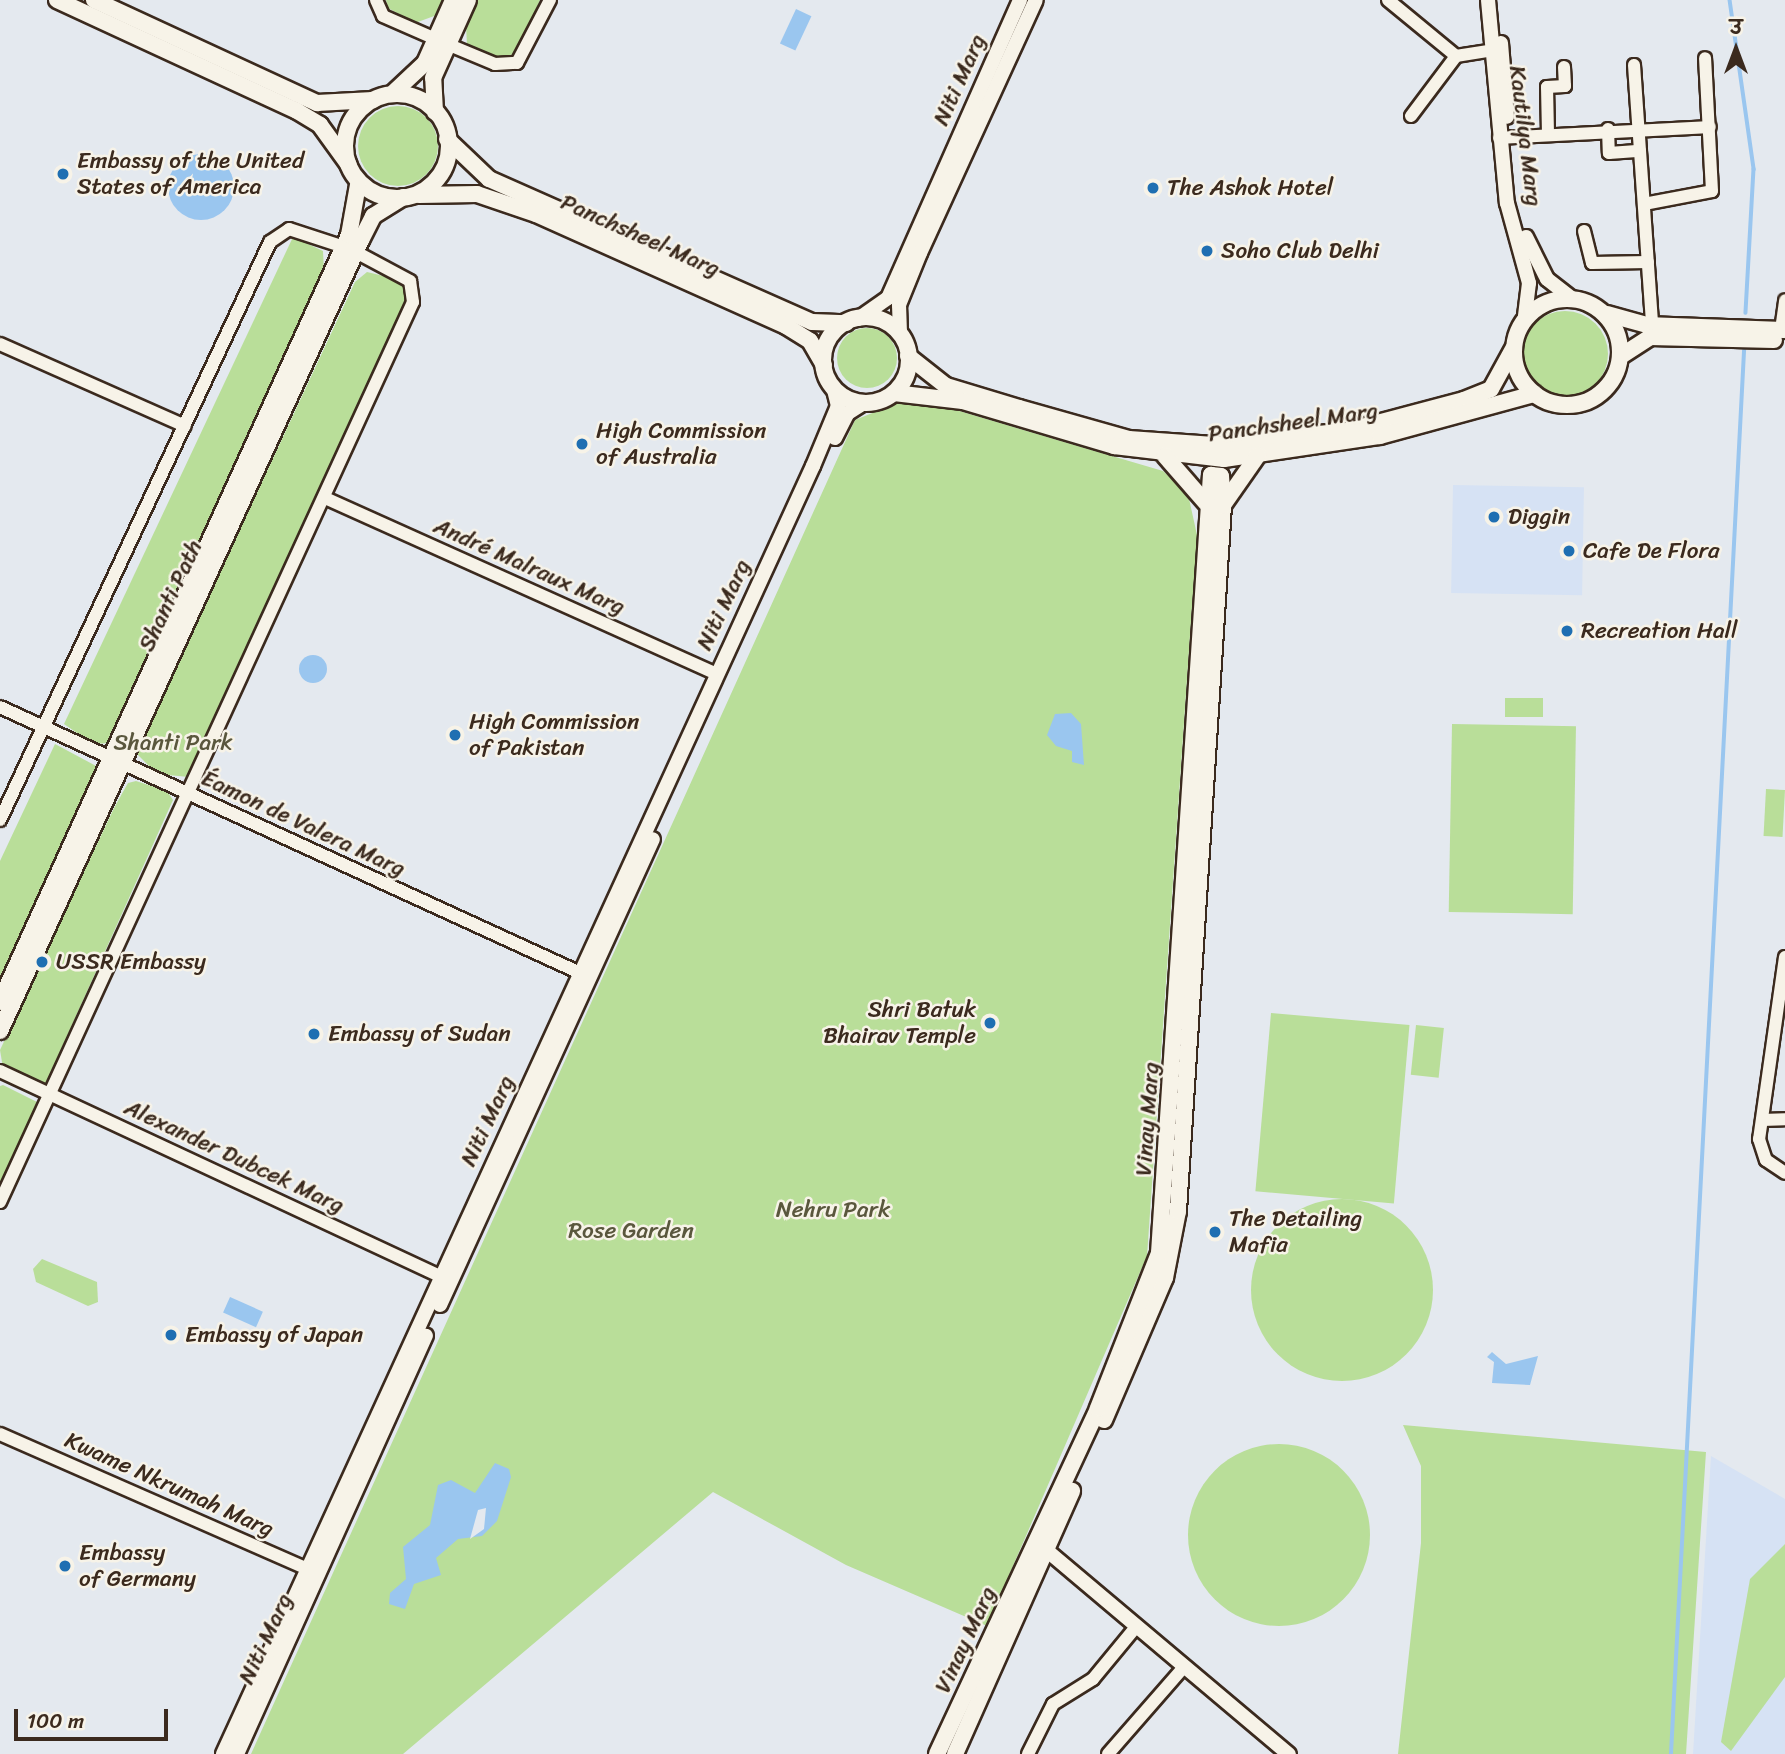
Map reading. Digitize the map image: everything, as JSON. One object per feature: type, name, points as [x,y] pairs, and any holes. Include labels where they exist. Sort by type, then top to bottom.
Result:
[{"type":"main road","points":[[57,0],[297,111],[320,125],[349,165],[358,185],[412,196],[442,170],[447,139],[430,91],[453,0]]},
{"type":"main road","points":[[94,0],[317,103],[373,100],[394,92],[425,64],[468,0]]},
{"type":"main road","points":[[394,92],[435,111]]},
{"type":"main road","points":[[349,165],[348,133],[373,100]]},
{"type":"main road","name":"Panchsheel Marg","points":[[447,139],[489,179],[812,322],[852,321]]},
{"type":"main road","name":"Shanti Path","points":[[350,249],[360,200],[358,185]]},
{"type":"main road","name":"Panchsheel Marg","points":[[412,196],[477,194],[536,214],[786,326],[810,341],[824,365]]},
{"type":"main road","name":"Shanti Path","points":[[0,1002],[350,249],[373,216],[412,196]]},
{"type":"main road","points":[[1599,309],[1615,330],[1621,356],[1616,374],[1590,400],[1561,405],[1534,394],[1518,374],[1513,349],[1525,318],[1547,303],[1573,299],[1599,309],[1621,322],[1784,334]]},
{"type":"main road","points":[[852,321],[883,321],[900,333],[908,356],[905,380],[894,393],[864,403],[834,390],[824,365],[827,343],[852,321]]},
{"type":"main road","points":[[1621,356],[1650,337],[1784,334]]},
{"type":"main road","name":"Panchsheel Marg","points":[[908,356],[946,386],[1019,408],[1129,439],[1214,445],[1347,431],[1464,400],[1491,389],[1513,349]]},
{"type":"main road","name":"Panchsheel Marg","points":[[894,393],[963,401],[1165,456],[1258,455],[1380,436],[1534,394]]},
{"type":"main road","points":[[1223,505],[1258,455]]},
{"type":"main road","points":[[1165,456],[1206,503]]},
{"type":"main road","points":[[1206,503],[1208,482],[1216,473],[1223,505]]},
{"type":"main road","name":"Vinay Marg","points":[[954,1754],[1149,1291],[1159,1253],[1207,584],[1206,503]]},
{"type":"main road","name":"Vinay Marg","points":[[937,1754],[1041,1546],[1161,1289],[1178,1211],[1223,505]]},
{"type":"main road","name":"Shanti Path","points":[[0,1031],[114,760]]},
{"type":"street","points":[[376,0],[383,16],[495,64],[517,63],[550,0]]},
{"type":"street","name":"Niti Marg","points":[[852,321],[888,298],[1020,0]]},
{"type":"street","name":"Niti Marg","points":[[900,333],[900,305],[915,266],[1035,0]]},
{"type":"street","points":[[1388,0],[1456,56]]},
{"type":"street","name":"Kautilya Marg","points":[[1488,0],[1503,138],[1515,201],[1537,265],[1573,299]]},
{"type":"street","name":"Kautilya Marg","points":[[1497,0],[1507,204],[1530,283],[1525,318]]},
{"type":"street","points":[[1411,116],[1456,56],[1492,50]]},
{"type":"street","points":[[1644,204],[1712,191],[1705,58]]},
{"type":"street","points":[[1634,65],[1652,325]]},
{"type":"street","points":[[1548,134],[1547,87],[1564,86],[1564,67]]},
{"type":"street","points":[[1503,138],[1608,130],[1710,127]]},
{"type":"street","points":[[1608,130],[1609,153],[1640,151]]},
{"type":"street","points":[[1584,231],[1592,263],[1648,262]]},
{"type":"street","points":[[0,820],[277,233],[306,233],[350,249],[410,281],[413,302],[0,1202]]},
{"type":"street","points":[[1784,334],[1785,300]]},
{"type":"street","points":[[0,344],[185,426]]},
{"type":"street","name":"Niti Marg","points":[[584,975],[716,674],[832,422],[838,406],[834,390]]},
{"type":"street","name":"Niti Marg","points":[[237,1754],[315,1572],[584,975],[841,425],[864,403]]},
{"type":"street","name":"André Malraux Marg","points":[[325,498],[716,674]]},
{"type":"street","name":"Éamon de Valera Marg","points":[[0,707],[584,975]]},
{"type":"street","points":[[1785,957],[1762,1120],[1761,1150],[1785,1173]]},
{"type":"street","name":"Alexander Dubcek Marg","points":[[0,1071],[446,1279]]},
{"type":"street","points":[[1762,1120],[1785,1119]]},
{"type":"street","name":"Kwame Nkrumah Marg","points":[[0,1434],[315,1572]]},
{"type":"street","points":[[1041,1546],[1285,1753]]},
{"type":"street","name":"Niti Marg","points":[[223,1754],[315,1572]]},
{"type":"street","points":[[1028,1754],[1053,1704],[1093,1679],[1135,1628]]},
{"type":"street","points":[[1108,1754],[1184,1668]]},
{"type":"shaded area","points":[[1453,485],[1584,487],[1582,595],[1451,593]]},
{"type":"shaded area","points":[[1711,1456],[1785,1499],[1785,1754],[1693,1754]]},
{"type":"green space","points":[[386,0],[443,0],[437,15],[415,23],[388,8]]},
{"type":"green space","points":[[477,0],[540,0],[516,53],[494,61],[467,46],[466,24]]},
{"type":"green space","points":[[398,106],[413,109],[426,118],[435,131],[438,146],[435,161],[426,174],[413,183],[398,186],[383,183],[370,174],[361,161],[358,146],[361,131],[370,118],[383,109]]},
{"type":"green space","name":"Shanti Park","points":[[293,237],[323,251],[324,272],[111,743],[93,744],[64,724]]},
{"type":"green space","name":"Shanti Park","points":[[367,272],[396,279],[410,293],[189,777],[157,774],[136,753],[355,282]]},
{"type":"green space","points":[[1565,311],[1581,315],[1595,324],[1604,338],[1608,354],[1604,370],[1595,384],[1581,393],[1565,397],[1549,393],[1535,384],[1526,370],[1522,354],[1526,338],[1535,324],[1549,315]]},
{"type":"green space","points":[[861,328],[873,328],[892,341],[897,358],[895,370],[884,383],[873,388],[861,388],[842,375],[837,364],[837,352],[850,333]]},
{"type":"green space","name":"Nehru Park","points":[[912,397],[1163,471],[1188,494],[1197,535],[1147,1256],[987,1626],[846,1565],[713,1492],[403,1754],[251,1754],[855,420]]},
{"type":"green space","points":[[1505,698],[1543,698],[1543,717],[1505,717]]},
{"type":"green space","points":[[1452,724],[1576,726],[1573,914],[1449,912]]},
{"type":"green space","name":"Shanti Park","points":[[55,744],[98,767],[0,989],[0,861]]},
{"type":"green space","name":"Shanti Park","points":[[136,781],[167,791],[173,800],[45,1085],[37,1083],[3,1068],[0,1050],[114,808],[128,783]]},
{"type":"green space","points":[[1766,789],[1785,790],[1783,837],[1764,836]]},
{"type":"green space","points":[[1271,1013],[1409,1025],[1394,1203],[1255,1191]]},
{"type":"green space","points":[[1416,1025],[1444,1028],[1439,1078],[1411,1075]]},
{"type":"green space","points":[[3,1085],[37,1102],[0,1184],[0,1086]]},
{"type":"green space","points":[[1342,1199],[1377,1206],[1406,1226],[1426,1255],[1433,1290],[1426,1325],[1406,1354],[1377,1374],[1342,1381],[1307,1374],[1278,1354],[1258,1325],[1251,1290],[1258,1255],[1278,1226],[1307,1206]]},
{"type":"green space","points":[[42,1259],[97,1282],[98,1302],[88,1306],[36,1282],[33,1269]]},
{"type":"green space","points":[[1403,1425],[1706,1452],[1686,1754],[1398,1754],[1421,1543],[1421,1466]]},
{"type":"green space","points":[[1279,1444],[1314,1451],[1343,1471],[1363,1500],[1370,1535],[1363,1570],[1343,1599],[1314,1619],[1279,1626],[1244,1619],[1215,1599],[1195,1570],[1188,1535],[1195,1500],[1215,1471],[1244,1451]]},
{"type":"green space","points":[[1785,1544],[1785,1677],[1731,1751],[1721,1742],[1750,1579]]},
{"type":"water","points":[[796,9],[811,16],[795,51],[780,43]]},
{"type":"water","points":[[201,154],[214,157],[224,164],[231,174],[234,187],[231,200],[224,210],[214,217],[201,220],[188,217],[178,210],[171,200],[168,187],[171,174],[178,164],[188,157]]},
{"type":"water","points":[[313,655],[323,659],[327,669],[323,679],[313,683],[303,679],[299,669],[303,659]]},
{"type":"water","points":[[1071,713],[1081,724],[1084,765],[1072,762],[1072,751],[1056,746],[1047,735],[1055,714]]},
{"type":"water","points":[[230,1297],[263,1312],[256,1327],[223,1313]]},
{"type":"water","points":[[1492,1352],[1506,1364],[1538,1356],[1530,1385],[1492,1383],[1494,1362],[1487,1357]]},
{"type":"water","points":[[495,1463],[509,1469],[511,1477],[497,1521],[482,1536],[458,1539],[436,1558],[441,1575],[414,1584],[405,1609],[389,1604],[390,1593],[406,1579],[403,1547],[430,1525],[438,1485],[451,1480],[475,1493]]},
{"type":"pier","points":[[486,1508],[484,1529],[470,1539],[478,1510]]},
{"type":"waterway","points":[[1730,0],[1754,169],[1746,313]]},
{"type":"waterway","points":[[1671,1754],[1744,351]]},
{"type":"place","name":"Embassy of the United States of America","points":[[63,174]]},
{"type":"place","name":"The Ashok Hotel","points":[[1153,188]]},
{"type":"place","name":"Soho Club Delhi","points":[[1207,251]]},
{"type":"place","name":"High Commission of Australia","points":[[582,444]]},
{"type":"place","name":"Diggin","points":[[1494,517]]},
{"type":"place","name":"Cafe De Flora","points":[[1569,551]]},
{"type":"place","name":"Recreation Hall","points":[[1567,631]]},
{"type":"place","name":"High Commission of Pakistan","points":[[455,735]]},
{"type":"place","name":"USSR Embassy","points":[[42,962]]},
{"type":"place","name":"Shri Batuk Bhairav Temple","points":[[990,1023]]},
{"type":"place","name":"Embassy of Sudan","points":[[314,1034]]},
{"type":"place","name":"The Detailing Mafia","points":[[1215,1232]]},
{"type":"place","name":"Embassy of Japan","points":[[171,1335]]},
{"type":"place","name":"Embassy of Germany","points":[[65,1566]]},
{"type":"park label","name":"Rose Garden","points":[[631,1231]]}]
